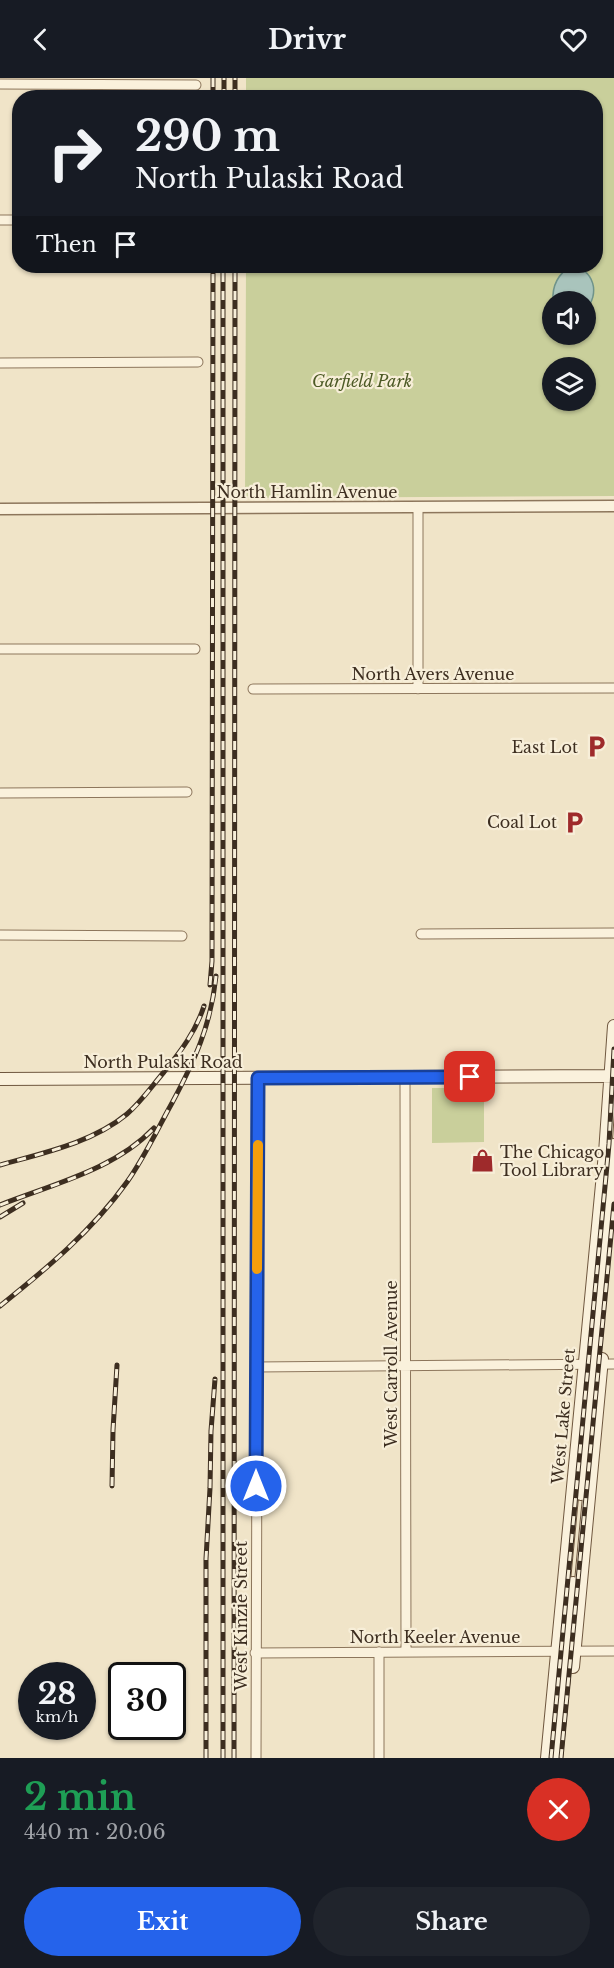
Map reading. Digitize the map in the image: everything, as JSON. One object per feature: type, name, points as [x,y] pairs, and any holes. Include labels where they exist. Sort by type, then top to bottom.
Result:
[{"type":"main road","name":"West Lake Street","points":[[598,1364],[606,1136],[614,1026]]},
{"type":"main road","name":"North Pulaski Road","points":[[0,1078],[612,1076]]},
{"type":"main road","name":"West Lake Street","points":[[547,1758],[566,1651],[598,1364],[614,1145]]},
{"type":"main road","name":"West Lake Street","points":[[556,1758],[566,1651],[614,1233]]},
{"type":"main road","name":"West Lake Street","points":[[564,1758],[566,1651]]},
{"type":"street","points":[[0,84],[124,81],[196,85]]},
{"type":"street","points":[[0,363],[198,362]]},
{"type":"street","name":"North Hamlin Avenue","points":[[0,509],[614,506]]},
{"type":"street","points":[[418,507],[418,689]]},
{"type":"street","points":[[0,649],[195,649]]},
{"type":"street","name":"North Avers Avenue","points":[[253,689],[614,688]]},
{"type":"street","points":[[0,793],[187,792]]},
{"type":"street","points":[[421,934],[614,933]]},
{"type":"street","points":[[0,935],[183,936]]},
{"type":"street","name":"West Carroll Avenue","points":[[405,1077],[406,1652]]},
{"type":"street","name":"West Kinzie Street","points":[[256,1758],[258,1078]]},
{"type":"street","points":[[256,1366],[598,1364]]},
{"type":"street","name":"North Keeler Avenue","points":[[255,1653],[614,1651]]},
{"type":"street","points":[[379,1652],[379,1758]]},
{"type":"green space","name":"Garfield Park","points":[[246,78],[614,78],[614,496],[245,498],[246,273],[603,273],[603,90],[246,90]]},
{"type":"green space","points":[[432,1088],[484,1088],[484,1142],[432,1143]]},
{"type":"water","points":[[563,273],[586,273],[593,283],[594,290],[554,291]]},
{"type":"railway","points":[[213,78],[213,90]]},
{"type":"railway","points":[[224,78],[224,90]]},
{"type":"railway","points":[[235,78],[235,90]]},
{"type":"railway","points":[[210,985],[212,961],[213,273]]},
{"type":"railway","points":[[223,273],[223,1758]]},
{"type":"railway","points":[[234,1758],[235,273]]},
{"type":"railway","points":[[0,1306],[84,1233],[133,1173],[195,1057],[206,1026],[216,976]]},
{"type":"railway","points":[[0,1165],[83,1140],[127,1114],[182,1048],[197,1024],[204,1006]]},
{"type":"railway","points":[[551,1758],[609,1144],[614,1049]]},
{"type":"railway","points":[[0,1205],[102,1165],[138,1143],[154,1128]]},
{"type":"railway","points":[[0,1217],[23,1203]]},
{"type":"railway","points":[[561,1758],[614,1204]]},
{"type":"railway","points":[[112,1486],[117,1365]]},
{"type":"railway","points":[[206,1758],[206,1559],[215,1379]]},
{"type":"slow traffic","points":[[257,1269],[258,1145]]},
{"type":"place","name":"East Lot","points":[[596,747]]},
{"type":"place","name":"Coal Lot","points":[[575,822]]},
{"type":"place","name":"The Chicago Tool Library","points":[[482,1161]]},
{"type":"route","points":[[256,1486],[258,1078],[470,1077]]}]
